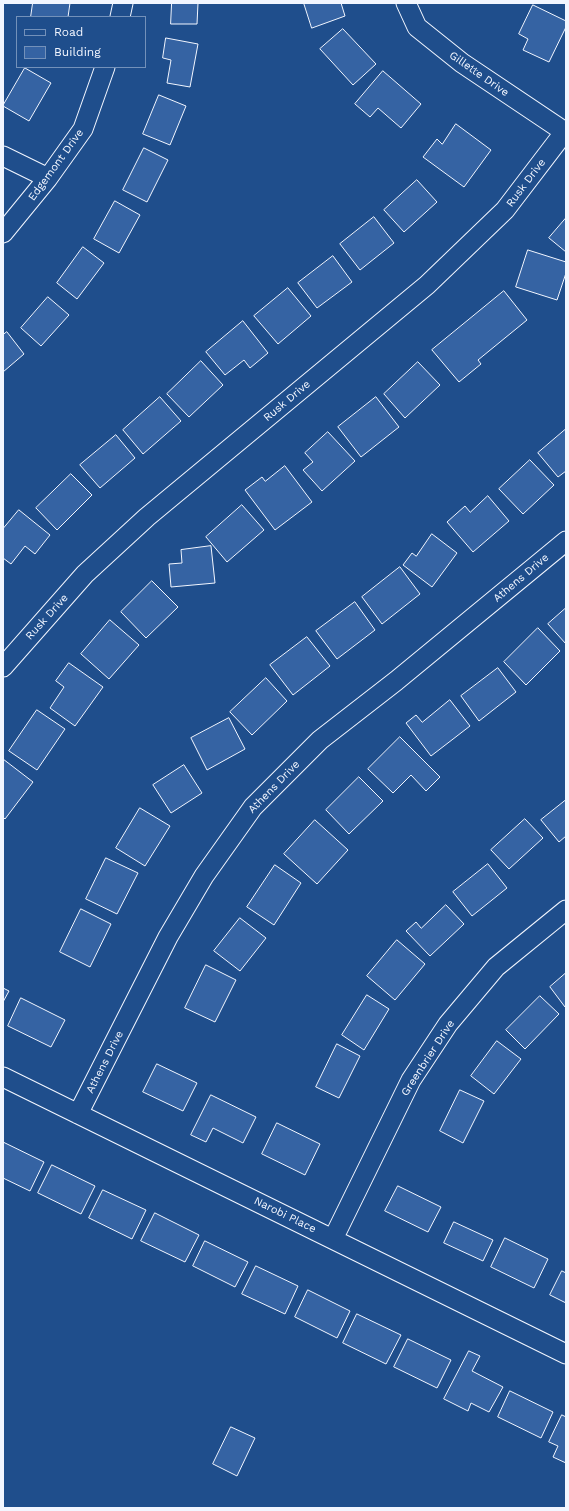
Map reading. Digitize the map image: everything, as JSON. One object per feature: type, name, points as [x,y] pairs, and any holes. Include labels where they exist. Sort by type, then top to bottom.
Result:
[{"type":"street","points":[[120,16],[123,3]]},
{"type":"street","name":"Gillette Drive","points":[[406,3],[417,27],[462,63],[565,131]]},
{"type":"street","name":"Edgemont Drive","points":[[3,233],[48,178],[83,129],[106,68]]},
{"type":"street","name":"Rusk Drive","points":[[3,667],[85,574],[147,517],[427,285],[505,210],[565,131]]},
{"type":"street","points":[[3,156],[48,178]]},
{"type":"street","name":"Athens Drive","points":[[78,1114],[168,937],[204,876],[254,807],[320,740],[396,681],[566,541]]},
{"type":"street","name":"Greenbrier Drive","points":[[333,1239],[411,1080],[448,1024],[496,967],[566,910]]},
{"type":"street","name":"Narobi Place","points":[[3,1077],[566,1354]]},
{"type":"building","points":[[33,3],[70,3],[68,16],[31,16]]},
{"type":"building","points":[[172,3],[198,3],[197,24],[171,24]]},
{"type":"building","points":[[304,3],[341,3],[345,16],[312,28]]},
{"type":"building","points":[[533,5],[566,21],[566,27],[549,62],[523,50],[528,39],[519,34]]},
{"type":"building","points":[[343,29],[376,64],[353,85],[320,49]]},
{"type":"building","points":[[166,38],[198,44],[190,87],[167,83],[171,60],[163,58]]},
{"type":"building","points":[[25,68],[51,83],[29,121],[3,106]]},
{"type":"building","points":[[383,71],[421,104],[401,128],[378,108],[370,117],[355,104]]},
{"type":"building","points":[[159,95],[186,106],[170,145],[143,134]]},
{"type":"building","points":[[456,124],[491,150],[464,187],[423,157],[437,139],[442,144]]},
{"type":"building","points":[[144,148],[168,160],[147,202],[123,190]]},
{"type":"building","points":[[417,180],[437,202],[404,232],[384,210]]},
{"type":"building","points":[[115,201],[140,215],[119,253],[94,239]]},
{"type":"building","points":[[374,217],[394,243],[360,270],[340,244]]},
{"type":"building","points":[[566,218],[566,252],[549,238]]},
{"type":"building","points":[[83,247],[104,263],[77,299],[57,283]]},
{"type":"building","points":[[528,250],[566,262],[566,273],[557,300],[516,287]]},
{"type":"building","points":[[333,256],[352,282],[317,308],[298,283]]},
{"type":"building","points":[[288,288],[311,316],[278,344],[254,316]]},
{"type":"building","points":[[504,291],[527,320],[478,360],[481,364],[459,382],[432,350]]},
{"type":"building","points":[[48,297],[69,315],[41,346],[21,328]]},
{"type":"building","points":[[243,321],[268,353],[250,368],[244,360],[225,375],[206,352]]},
{"type":"building","points":[[7,332],[24,354],[3,372],[3,335]]},
{"type":"building","points":[[201,361],[223,385],[189,417],[167,394]]},
{"type":"building","points":[[418,362],[440,385],[405,418],[384,394]]},
{"type":"building","points":[[160,397],[181,421],[143,454],[123,430]]},
{"type":"building","points":[[376,397],[399,427],[361,457],[338,427]]},
{"type":"building","points":[[566,429],[566,471],[558,477],[538,453]]},
{"type":"building","points":[[328,432],[355,461],[322,491],[303,470],[313,462],[305,453]]},
{"type":"building","points":[[116,435],[135,458],[100,488],[80,465]]},
{"type":"building","points":[[530,460],[554,485],[523,514],[499,489]]},
{"type":"building","points":[[285,466],[312,502],[275,530],[245,490],[262,477],[265,481]]},
{"type":"building","points":[[71,474],[92,495],[57,530],[36,508]]},
{"type":"building","points":[[488,496],[509,521],[473,552],[447,522],[465,506],[470,512]]},
{"type":"building","points":[[242,505],[264,530],[227,562],[206,537]]},
{"type":"building","points":[[19,510],[50,535],[35,554],[25,546],[11,564],[3,558],[3,529]]},
{"type":"building","points":[[432,534],[457,553],[432,587],[403,565],[412,553],[416,556]]},
{"type":"building","points":[[211,546],[215,583],[171,587],[169,564],[182,563],[181,550]]},
{"type":"building","points":[[400,567],[420,594],[382,624],[362,597]]},
{"type":"building","points":[[152,581],[178,607],[146,638],[121,612]]},
{"type":"building","points":[[355,602],[375,630],[337,659],[316,631]]},
{"type":"building","points":[[566,608],[566,644],[548,624]]},
{"type":"building","points":[[110,620],[139,645],[109,679],[81,654]]},
{"type":"building","points":[[538,628],[560,651],[526,685],[504,662]]},
{"type":"building","points":[[307,637],[330,666],[293,695],[270,665]]},
{"type":"building","points":[[69,663],[103,687],[75,726],[50,708],[64,687],[56,681]]},
{"type":"building","points":[[498,668],[516,692],[479,721],[461,696]]},
{"type":"building","points":[[266,678],[287,701],[252,735],[230,712]]},
{"type":"building","points":[[450,700],[470,726],[431,756],[406,723],[416,715],[422,722]]},
{"type":"building","points":[[37,710],[65,729],[37,770],[9,751]]},
{"type":"building","points":[[229,718],[245,749],[207,770],[191,738]]},
{"type":"building","points":[[400,737],[440,777],[426,791],[411,775],[393,793],[368,769]]},
{"type":"building","points":[[3,759],[33,782],[5,819],[3,817]]},
{"type":"building","points":[[184,765],[202,793],[171,813],[153,785]]},
{"type":"building","points":[[359,777],[383,801],[349,834],[326,810]]},
{"type":"building","points":[[566,800],[566,836],[559,842],[541,820]]},
{"type":"building","points":[[140,808],[170,826],[145,866],[116,848]]},
{"type":"building","points":[[525,819],[543,838],[509,869],[491,850]]},
{"type":"building","points":[[315,820],[348,850],[317,884],[284,854]]},
{"type":"building","points":[[106,858],[138,873],[117,914],[86,899]]},
{"type":"building","points":[[488,864],[507,888],[472,916],[453,892]]},
{"type":"building","points":[[275,865],[301,883],[274,925],[247,907]]},
{"type":"building","points":[[446,905],[464,924],[430,956],[406,931],[416,922],[421,928]]},
{"type":"building","points":[[81,909],[111,924],[90,967],[60,952]]},
{"type":"building","points":[[240,918],[266,938],[240,971],[214,951]]},
{"type":"building","points":[[397,940],[425,964],[395,1000],[367,976]]},
{"type":"building","points":[[206,965],[236,980],[215,1022],[185,1008]]},
{"type":"building","points":[[566,973],[566,1006],[565,1007],[550,987]]},
{"type":"building","points":[[3,988],[9,991],[3,1002]]},
{"type":"building","points":[[367,995],[389,1009],[364,1050],[342,1035]]},
{"type":"building","points":[[540,996],[559,1014],[525,1049],[506,1030]]},
{"type":"building","points":[[21,998],[65,1020],[51,1047],[8,1026]]},
{"type":"building","points":[[497,1041],[521,1059],[494,1094],[471,1076]]},
{"type":"building","points":[[337,1044],[360,1056],[339,1098],[316,1087]]},
{"type":"building","points":[[157,1064],[197,1083],[183,1111],[143,1092]]},
{"type":"building","points":[[460,1090],[484,1101],[463,1143],[440,1131]]},
{"type":"building","points":[[211,1095],[256,1117],[243,1143],[213,1128],[206,1142],[191,1135]]},
{"type":"building","points":[[277,1123],[320,1144],[305,1175],[262,1154]]},
{"type":"building","points":[[3,1142],[44,1162],[30,1191],[3,1178]]},
{"type":"building","points":[[52,1165],[95,1186],[81,1214],[38,1193]]},
{"type":"building","points":[[398,1186],[441,1207],[428,1232],[385,1211]]},
{"type":"building","points":[[103,1190],[146,1210],[132,1239],[89,1218]]},
{"type":"building","points":[[155,1213],[199,1235],[185,1262],[141,1241]]},
{"type":"building","points":[[454,1222],[493,1240],[483,1261],[444,1243]]},
{"type":"building","points":[[505,1238],[548,1259],[534,1288],[491,1267]]},
{"type":"building","points":[[205,1241],[248,1262],[235,1287],[193,1266]]},
{"type":"building","points":[[256,1266],[298,1286],[285,1314],[242,1294]]},
{"type":"building","points":[[562,1271],[566,1273],[566,1303],[550,1295]]},
{"type":"building","points":[[308,1290],[350,1311],[337,1338],[295,1317]]},
{"type":"building","points":[[357,1314],[401,1335],[386,1364],[343,1343]]},
{"type":"building","points":[[408,1339],[451,1360],[437,1388],[394,1367]]},
{"type":"building","points":[[469,1351],[480,1356],[472,1371],[503,1387],[489,1412],[471,1403],[468,1411],[444,1399]]},
{"type":"building","points":[[510,1391],[553,1412],[541,1438],[498,1417]]},
{"type":"building","points":[[562,1415],[566,1417],[566,1463],[553,1457],[558,1446],[549,1442]]},
{"type":"building","points":[[231,1427],[255,1438],[237,1476],[213,1464]]}]
